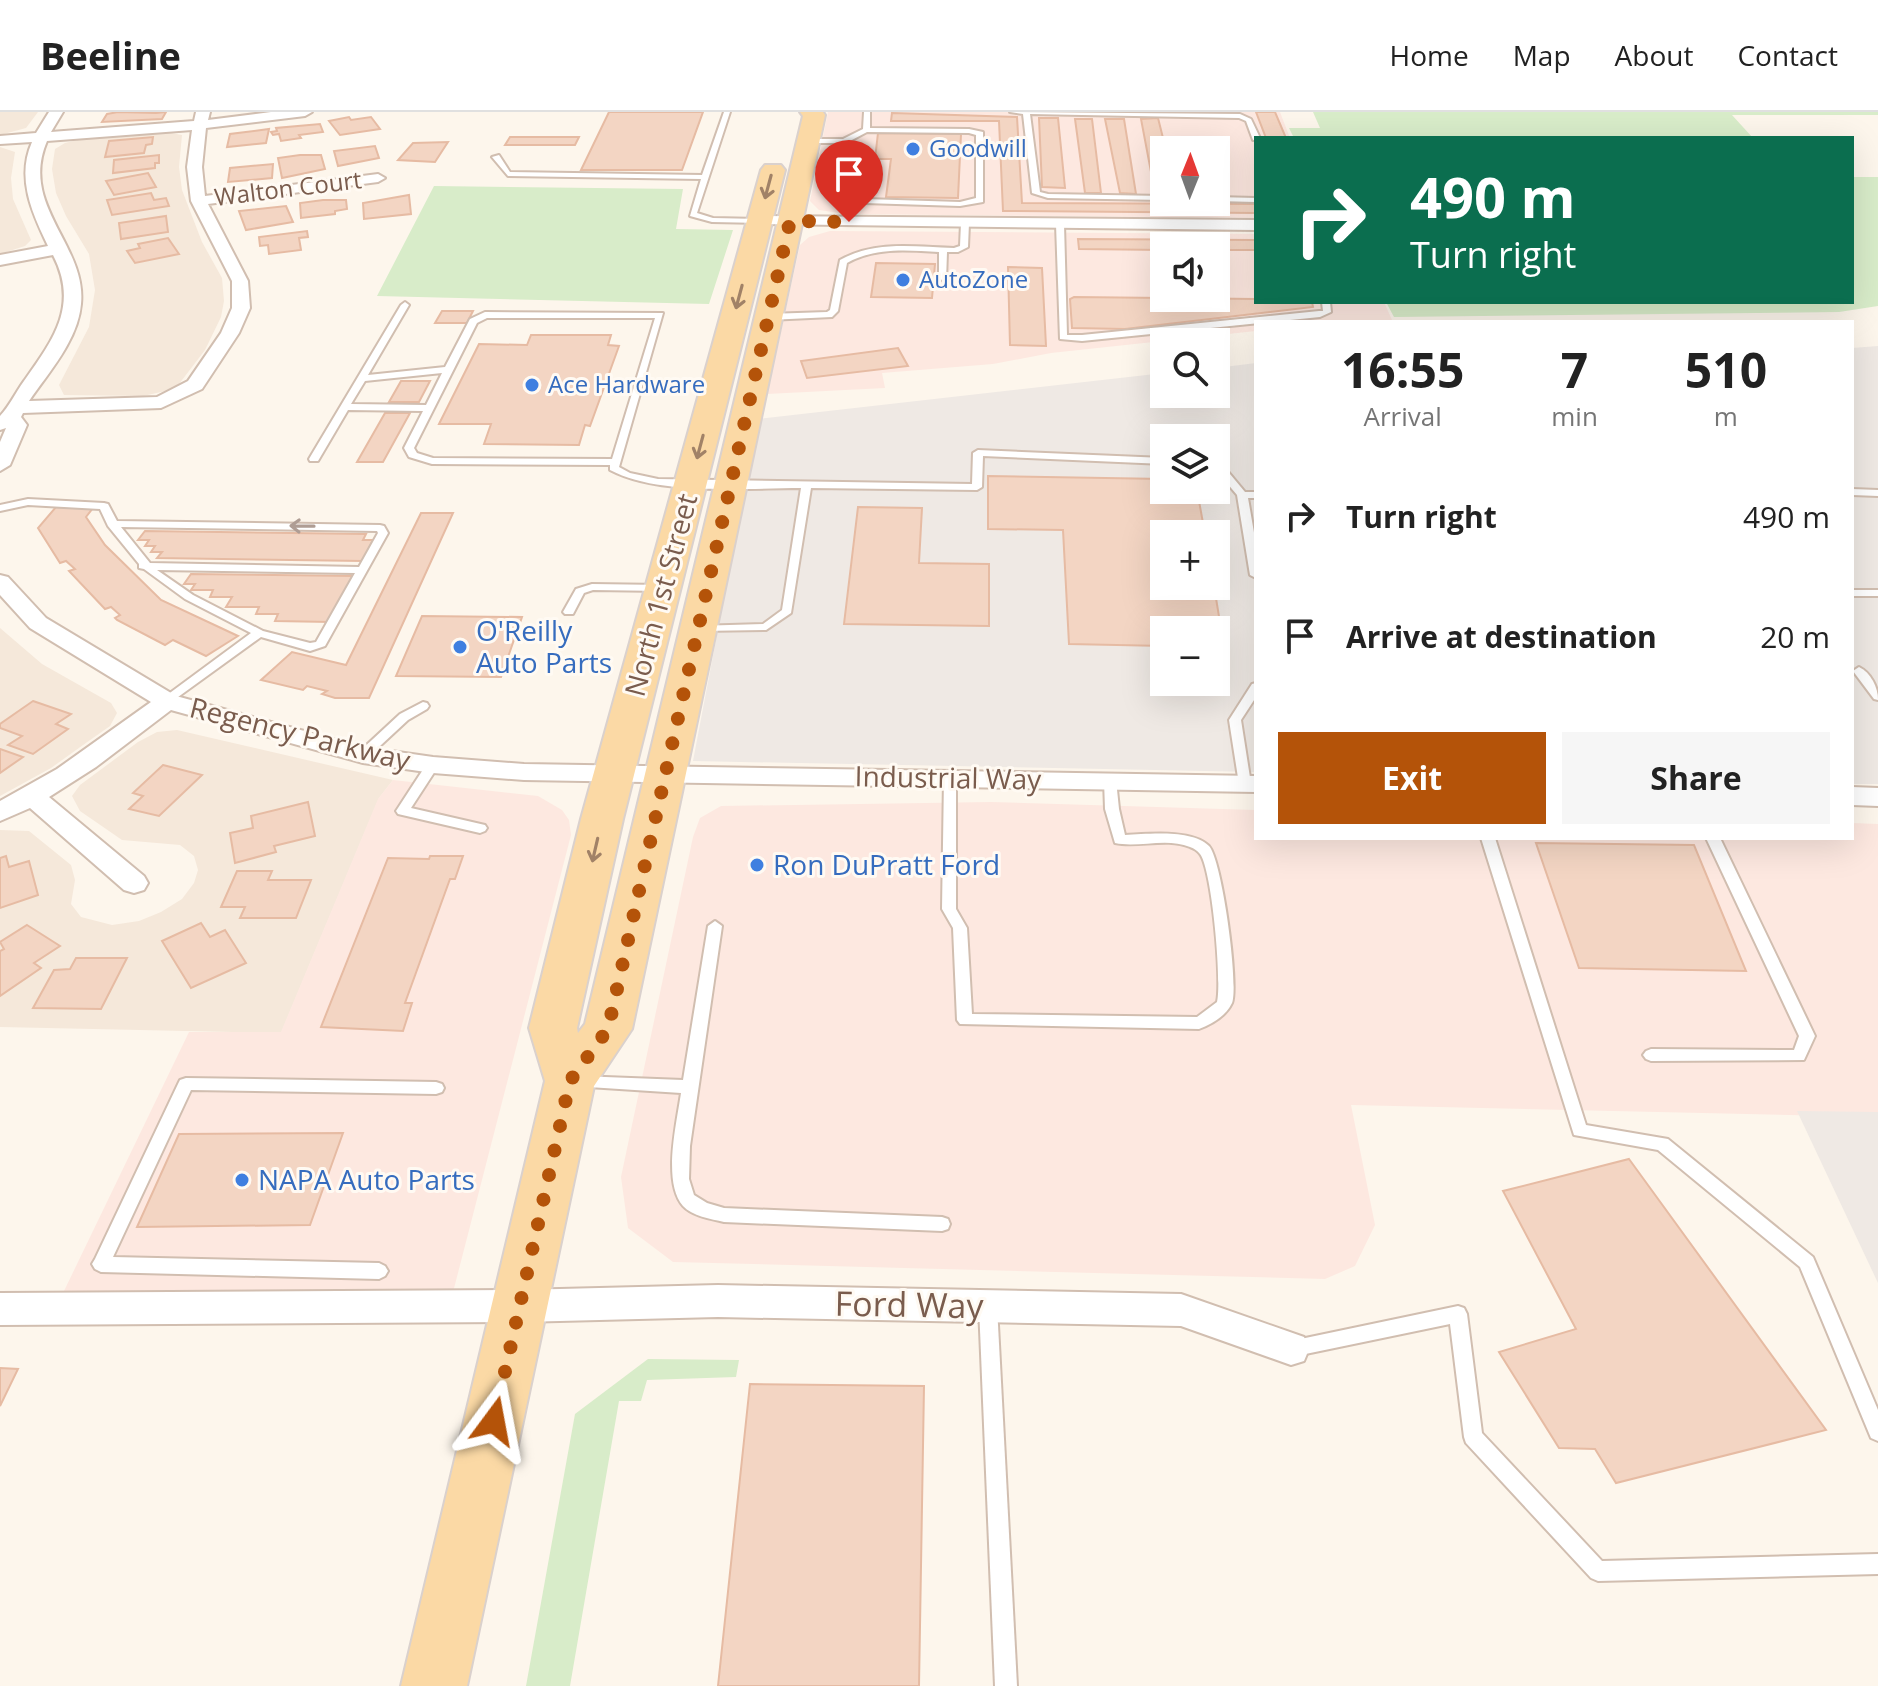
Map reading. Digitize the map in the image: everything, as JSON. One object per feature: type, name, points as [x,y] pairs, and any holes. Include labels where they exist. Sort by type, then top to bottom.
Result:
[{"type":"main road","name":"North 1st Street","points":[[640,774],[699,628],[814,115],[797,113]]},
{"type":"main road","name":"North 1st Street","points":[[434,1686],[570,1081],[608,1029],[664,588],[777,153]]},
{"type":"street","points":[[9,416],[55,352],[69,316],[73,287],[66,262],[57,249],[31,187],[39,137],[56,112]]},
{"type":"street","points":[[0,140],[201,118],[305,112]]},
{"type":"street","points":[[9,416],[144,404],[170,398],[195,385],[230,333],[241,308],[240,281],[199,201],[192,165],[201,118]]},
{"type":"street","name":"Walton Court","points":[[199,201],[378,178]]},
{"type":"street","points":[[759,221],[1254,225]]},
{"type":"street","points":[[0,260],[57,249]]},
{"type":"street","points":[[0,465],[17,425],[9,416]]},
{"type":"street","name":"Regency Parkway","points":[[0,582],[38,623],[167,701],[363,755],[433,765],[640,774]]},
{"type":"street","points":[[0,812],[33,797],[167,701]]},
{"type":"street","name":"Industrial Way","points":[[640,774],[1250,784]]},
{"type":"street","points":[[1854,796],[1878,797]]},
{"type":"street","points":[[33,797],[134,883]]},
{"type":"street","name":"Ford Way","points":[[0,1309],[520,1306],[718,1301],[1181,1310],[1291,1349]]},
{"type":"lane","points":[[727,112],[693,214],[712,220],[759,221]]},
{"type":"lane","points":[[866,130],[867,112]]},
{"type":"lane","points":[[1013,112],[1240,116],[1249,120],[1255,136]]},
{"type":"lane","points":[[1026,113],[1036,193],[1048,196],[1150,198]]},
{"type":"lane","points":[[809,141],[844,141],[856,145],[849,195],[864,201],[960,204],[980,200],[980,134],[969,131],[866,130],[844,141]]},
{"type":"lane","points":[[496,157],[508,174],[704,177]]},
{"type":"lane","points":[[1230,199],[1254,200]]},
{"type":"lane","points":[[768,317],[829,315],[834,311],[843,262],[852,255],[878,250],[964,247],[965,223]]},
{"type":"lane","points":[[1060,224],[1063,337],[1082,338],[1254,321]]},
{"type":"lane","points":[[943,250],[943,279]]},
{"type":"lane","points":[[1260,320],[1320,314],[1327,312],[1326,304]]},
{"type":"lane","points":[[314,459],[405,305]]},
{"type":"lane","points":[[616,462],[432,461],[413,455],[409,448],[473,321],[485,315],[660,315],[616,462],[614,468],[627,475],[690,484],[977,487],[978,453],[1150,460]]},
{"type":"lane","points":[[361,379],[449,369]]},
{"type":"lane","points":[[345,407],[429,408]]},
{"type":"lane","points":[[1230,481],[1242,495],[1254,564]]},
{"type":"lane","points":[[699,628],[766,627],[787,611],[806,486]]},
{"type":"lane","points":[[1854,492],[1878,493]]},
{"type":"lane","points":[[1242,495],[1254,495]]},
{"type":"lane","points":[[0,508],[28,502],[104,506],[112,524],[143,566],[166,585],[259,633],[310,647],[321,644],[383,533],[380,528],[112,524]]},
{"type":"lane","points":[[143,566],[363,570]]},
{"type":"lane","points":[[569,612],[580,591],[592,587],[664,588]]},
{"type":"lane","points":[[1854,593],[1878,593]]},
{"type":"lane","points":[[167,701],[259,633]]},
{"type":"lane","points":[[1859,671],[1878,696]]},
{"type":"lane","points":[[1250,784],[1235,720],[1254,690]]},
{"type":"lane","points":[[363,755],[404,717],[423,706]]},
{"type":"lane","points":[[433,765],[403,811],[480,828]]},
{"type":"lane","points":[[950,778],[949,909],[960,928],[965,1020],[1199,1023],[1216,1014],[1226,998],[1212,859],[1203,848],[1184,841],[1120,840],[1112,809],[1110,780]]},
{"type":"lane","points":[[1489,840],[1580,1130],[1662,1144],[1807,1262],[1878,1432]]},
{"type":"lane","points":[[1651,1055],[1799,1056],[1807,1036],[1714,840]]},
{"type":"lane","points":[[715,926],[690,1087],[680,1184],[687,1200],[702,1210],[724,1215],[942,1224]]},
{"type":"lane","points":[[570,1081],[690,1087]]},
{"type":"lane","points":[[379,1271],[101,1264],[186,1084],[436,1088]]},
{"type":"lane","points":[[988,1306],[1006,1686]]},
{"type":"lane","points":[[1291,1349],[1458,1314],[1473,1437],[1598,1571],[1878,1564]]},
{"type":"shaded area","points":[[0,112],[38,112],[26,128],[0,135]]},
{"type":"shaded area","points":[[828,112],[1280,112],[1289,136],[1254,136],[1254,218],[847,214],[819,210],[810,201]]},
{"type":"shaded area","points":[[165,132],[182,135],[179,167],[182,190],[202,242],[222,278],[224,301],[221,317],[205,350],[179,384],[170,390],[143,396],[64,395],[59,385],[89,327],[95,290],[89,254],[56,193],[52,169],[55,149],[86,138]]},
{"type":"shaded area","points":[[0,147],[15,152],[11,178],[13,199],[31,240],[25,246],[0,254]]},
{"type":"shaded area","points":[[830,231],[1150,233],[1150,312],[1230,312],[1230,234],[1254,234],[1254,304],[1385,304],[1392,320],[1254,320],[1254,331],[1230,334],[1230,328],[1150,328],[1150,342],[1051,353],[993,364],[882,373],[885,388],[767,394],[800,245],[809,237]]},
{"type":"shaded area","points":[[1878,346],[1878,784],[1854,784],[1854,348]]},
{"type":"shaded area","points":[[1254,363],[1254,772],[693,761],[758,419],[1150,375],[1150,408],[1230,408],[1230,366]]},
{"type":"shaded area","points":[[0,628],[42,664],[111,703],[117,713],[110,726],[51,768],[0,796]]},
{"type":"shaded area","points":[[177,730],[393,780],[379,798],[281,1033],[0,1027],[0,830],[29,831],[71,865],[75,880],[71,904],[81,917],[112,925],[139,921],[161,912],[182,899],[194,883],[198,870],[194,856],[180,845],[122,840],[80,811],[72,796],[80,785],[138,742],[157,732]]},
{"type":"shaded area","points":[[393,780],[538,796],[562,810],[569,820],[571,835],[451,1300],[64,1291],[189,1032],[281,1032],[378,799]]},
{"type":"shaded area","points":[[991,802],[1254,810],[1254,840],[1854,840],[1854,823],[1878,824],[1878,1117],[1351,1105],[1375,1225],[1355,1266],[1325,1279],[673,1262],[628,1228],[621,1177],[693,837],[700,818],[721,806]]},
{"type":"shaded area","points":[[1797,1111],[1878,1112],[1878,1283]]},
{"type":"green space","points":[[1313,112],[1878,112],[1878,115],[1732,115],[1751,136],[1293,136],[1289,128],[1320,128]]},
{"type":"green space","points":[[1854,177],[1878,177],[1878,306],[1839,312],[1394,317],[1387,304],[1854,304]]},
{"type":"green space","points":[[434,186],[683,189],[676,229],[733,230],[709,304],[377,296]]},
{"type":"green space","points":[[648,1359],[739,1360],[736,1377],[647,1380],[641,1401],[619,1401],[570,1686],[526,1686],[575,1414]]},
{"type":"building","points":[[166,112],[162,119],[102,122],[107,114]]},
{"type":"building","points":[[609,112],[703,112],[682,170],[581,170]]},
{"type":"building","points":[[1256,112],[1275,112],[1285,136],[1265,136]]},
{"type":"building","points":[[892,113],[1017,117],[1022,203],[1150,204],[1150,212],[1003,211],[999,121],[891,121]]},
{"type":"building","points":[[349,117],[351,120],[371,117],[380,129],[340,135],[329,121]]},
{"type":"building","points":[[1039,118],[1058,118],[1065,188],[1042,187]]},
{"type":"building","points":[[1158,118],[1162,136],[1150,136],[1150,167],[1141,119]]},
{"type":"building","points":[[1075,119],[1092,119],[1101,193],[1085,193]]},
{"type":"building","points":[[1105,119],[1124,119],[1136,194],[1120,193]]},
{"type":"building","points":[[320,124],[323,132],[299,135],[301,138],[281,141],[279,134],[273,135],[271,132],[277,131],[276,128]]},
{"type":"building","points":[[269,129],[266,143],[227,147],[230,134]]},
{"type":"building","points":[[878,133],[961,134],[958,198],[886,197],[891,159],[875,159]]},
{"type":"building","points":[[153,137],[152,144],[146,145],[144,153],[105,157],[109,141]]},
{"type":"building","points":[[510,137],[579,137],[575,145],[505,145]]},
{"type":"building","points":[[448,142],[435,162],[398,160],[413,143]]},
{"type":"building","points":[[375,146],[379,158],[338,166],[334,151]]},
{"type":"building","points":[[159,155],[155,168],[113,173],[114,160]]},
{"type":"building","points":[[321,155],[325,169],[282,178],[278,158]]},
{"type":"building","points":[[273,164],[272,178],[228,182],[230,168]]},
{"type":"building","points":[[148,173],[156,187],[114,195],[106,181]]},
{"type":"building","points":[[151,193],[154,200],[166,198],[169,206],[112,215],[107,200]]},
{"type":"building","points":[[409,195],[411,214],[364,219],[363,203]]},
{"type":"building","points":[[346,200],[347,209],[335,211],[335,214],[301,218],[300,203]]},
{"type":"building","points":[[1230,204],[1254,204],[1254,213],[1230,213]]},
{"type":"building","points":[[286,206],[293,222],[246,230],[239,211]]},
{"type":"building","points":[[166,216],[168,232],[121,239],[119,223]]},
{"type":"building","points":[[307,231],[308,237],[299,238],[301,250],[269,254],[268,245],[260,246],[259,237]]},
{"type":"building","points":[[168,238],[179,254],[135,263],[127,251],[140,248],[138,244]]},
{"type":"building","points":[[1078,239],[1150,239],[1150,250],[1079,249]]},
{"type":"building","points":[[1230,240],[1254,240],[1254,250],[1230,250]]},
{"type":"building","name":"AutoZone","points":[[876,263],[935,264],[932,298],[871,297]]},
{"type":"building","points":[[1008,267],[1042,268],[1046,346],[1010,345]]},
{"type":"building","points":[[1074,297],[1150,298],[1150,312],[1230,312],[1230,299],[1254,299],[1254,304],[1312,304],[1313,307],[1125,329],[1072,328],[1070,299]]},
{"type":"building","points":[[442,311],[473,311],[467,323],[435,323]]},
{"type":"building","name":"Ace Hardware","points":[[531,335],[611,335],[608,345],[619,346],[590,426],[585,425],[579,445],[484,444],[491,424],[439,424],[479,344],[527,345]]},
{"type":"building","points":[[898,348],[908,366],[807,378],[801,361]]},
{"type":"building","points":[[401,381],[430,381],[419,402],[389,402]]},
{"type":"building","points":[[385,413],[410,413],[383,462],[357,462]]},
{"type":"building","points":[[988,476],[1150,479],[1150,504],[1200,504],[1202,520],[1150,520],[1150,600],[1216,600],[1219,616],[1150,616],[1150,646],[1069,644],[1063,530],[988,529]]},
{"type":"building","points":[[56,507],[93,508],[86,517],[105,545],[161,600],[238,636],[206,656],[173,640],[165,645],[117,620],[115,618],[120,615],[111,607],[105,609],[69,571],[75,569],[66,561],[60,563],[38,528]]},
{"type":"building","points":[[858,507],[922,508],[919,563],[989,564],[989,626],[844,624]]},
{"type":"building","points":[[421,513],[453,513],[369,698],[335,698],[322,694],[327,691],[307,686],[303,690],[261,680],[292,652],[346,665]]},
{"type":"building","points":[[145,531],[366,534],[363,540],[373,540],[363,561],[157,558],[162,552],[151,552],[155,546],[145,546],[149,540],[138,540]]},
{"type":"building","points":[[191,574],[355,576],[331,622],[275,621],[278,614],[256,614],[259,607],[226,607],[232,597],[210,597],[213,590],[191,590],[195,584],[184,584]]},
{"type":"building","name":"O'Reilly Auto Parts","points":[[422,616],[522,617],[501,677],[396,676]]},
{"type":"building","points":[[33,701],[71,714],[56,724],[68,729],[33,754],[8,745],[22,736],[0,728],[0,724]]},
{"type":"building","points":[[0,749],[23,757],[0,773]]},
{"type":"building","points":[[163,765],[202,775],[159,816],[129,809],[143,796],[133,793]]},
{"type":"building","points":[[308,802],[315,836],[274,846],[276,852],[235,863],[230,833],[253,828],[251,816]]},
{"type":"building","points":[[1536,843],[1694,845],[1746,971],[1579,968]]},
{"type":"building","points":[[6,856],[9,867],[29,861],[38,895],[0,908],[0,858]]},
{"type":"building","points":[[430,856],[463,856],[455,879],[450,879],[405,1003],[412,1003],[403,1031],[321,1027],[388,858],[429,859]]},
{"type":"building","points":[[237,871],[272,871],[268,880],[311,880],[296,918],[240,918],[245,907],[221,907]]},
{"type":"building","points":[[201,923],[210,937],[225,930],[246,963],[191,988],[162,941]]},
{"type":"building","points":[[27,925],[60,946],[34,963],[41,968],[0,996],[0,951],[4,949],[0,942]]},
{"type":"building","points":[[76,958],[127,958],[101,1009],[33,1008],[54,970],[70,969]]},
{"type":"building","name":"NAPA Auto Parts","points":[[343,1133],[310,1225],[137,1227],[179,1134]]},
{"type":"building","points":[[1629,1159],[1826,1430],[1616,1483],[1595,1449],[1559,1448],[1499,1352],[1576,1329],[1503,1191]]},
{"type":"building","points":[[0,1368],[18,1369],[0,1406]]},
{"type":"building","points":[[750,1384],[924,1386],[919,1686],[718,1686]]},
{"type":"place","name":"Goodwill","points":[[913,149]]},
{"type":"place","name":"AutoZone","points":[[903,280]]},
{"type":"place","name":"Ace Hardware","points":[[532,385]]},
{"type":"place","name":"O'Reilly Auto Parts","points":[[460,647]]},
{"type":"place","name":"Ron DuPratt Ford","points":[[757,865]]},
{"type":"place","name":"NAPA Auto Parts","points":[[242,1180]]},
{"type":"route","points":[[494,1421],[570,1081],[608,1029],[790,221],[849,222]]}]
